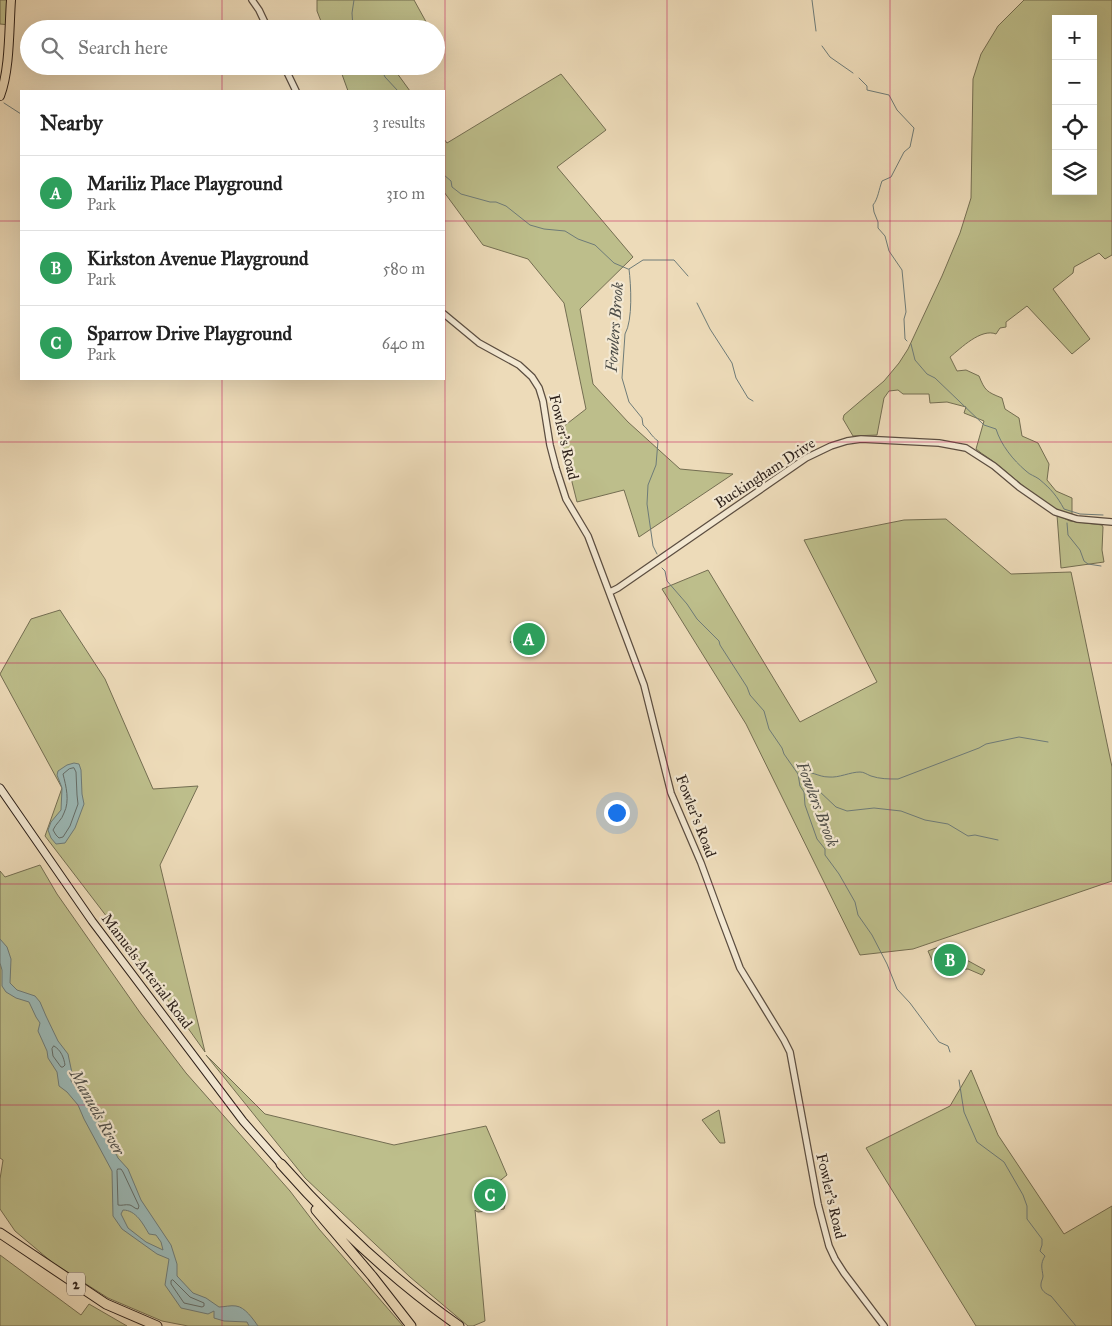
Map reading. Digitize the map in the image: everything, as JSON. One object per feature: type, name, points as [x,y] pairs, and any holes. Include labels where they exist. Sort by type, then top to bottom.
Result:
[{"type":"highway","points":[[281,1164],[306,1198],[372,1276],[411,1326]]},
{"type":"highway","points":[[281,1164],[317,1204],[376,1260],[459,1326]]},
{"type":"highway","name":"2","points":[[0,1233],[106,1304],[157,1326]]},
{"type":"main road","points":[[0,96],[3,88],[12,0]]},
{"type":"main road","name":"Manuels Arterial Road","points":[[0,788],[99,930],[243,1121],[281,1164]]},
{"type":"street","points":[[252,0],[264,20]]},
{"type":"street","points":[[288,75],[296,90]]},
{"type":"street","name":"Fowler's Road","points":[[445,315],[479,342],[519,365],[530,374],[538,385],[544,404],[551,451],[566,499],[588,536],[644,685],[671,793],[701,863],[740,968],[790,1052],[818,1204],[829,1246],[844,1273],[884,1326]]},
{"type":"street","name":"Buckingham Drive","points":[[610,592],[806,458],[831,446],[856,440],[939,444],[966,448],[994,466],[1055,512],[1070,518],[1112,522]]},
{"type":"green space","points":[[0,0],[11,0],[10,25],[0,24]]},
{"type":"green space","points":[[317,0],[414,0],[425,20],[320,20],[317,11]]},
{"type":"green space","points":[[1024,0],[1112,0],[1112,255],[1105,259],[1099,253],[1074,267],[1073,273],[1053,289],[1090,339],[1072,354],[1027,306],[1006,322],[1006,327],[1000,328],[996,334],[990,333],[978,336],[950,357],[957,371],[966,370],[979,376],[987,390],[1002,398],[1005,409],[1019,418],[1022,436],[1038,443],[1049,464],[1047,480],[1056,491],[1072,498],[1072,516],[1061,512],[1042,500],[976,449],[984,421],[964,413],[966,407],[947,402],[930,403],[929,394],[903,394],[898,390],[889,391],[884,398],[877,435],[853,436],[843,419],[844,415],[884,381],[908,349],[960,233],[971,198],[973,79],[981,54],[998,26]]},
{"type":"green space","points":[[561,74],[606,130],[557,167],[633,257],[580,309],[593,384],[628,422],[680,469],[733,474],[639,537],[624,490],[577,502],[559,430],[586,409],[564,303],[528,259],[483,245],[445,193],[445,140],[447,143]]},
{"type":"green space","points":[[342,75],[398,75],[409,90],[348,90]]},
{"type":"green space","points":[[1057,515],[1070,521],[1102,525],[1104,562],[1061,568]]},
{"type":"green space","points":[[946,519],[1011,574],[1071,572],[1112,767],[1112,881],[913,949],[860,955],[746,724],[662,589],[708,570],[800,722],[877,682],[804,540],[904,520]]},
{"type":"green space","points":[[60,610],[105,679],[153,789],[198,786],[160,865],[205,1052],[130,947],[45,836],[62,788],[0,674],[31,619]]},
{"type":"green space","points":[[535,633],[543,642],[526,648],[510,642]]},
{"type":"green space","points":[[40,865],[57,894],[141,1014],[186,1073],[290,1191],[319,1229],[403,1326],[188,1326],[162,1321],[108,1298],[53,1263],[15,1231],[0,1209],[0,1179],[3,1160],[0,1158],[0,871],[5,877]]},
{"type":"green space","points":[[941,946],[985,970],[982,975],[968,969],[937,972],[928,951]]},
{"type":"green space","points":[[206,1055],[265,1114],[394,1145],[486,1126],[507,1175],[491,1188],[505,1205],[504,1209],[478,1212],[475,1210],[485,1321],[468,1326],[410,1277],[305,1178]]},
{"type":"green space","points":[[971,1070],[998,1135],[1064,1234],[1112,1206],[1112,1326],[976,1326],[866,1148],[950,1106]]},
{"type":"green space","points":[[719,1110],[725,1143],[720,1143],[702,1120]]},
{"type":"green space","points":[[0,1255],[81,1315],[89,1304],[127,1326],[0,1326]]},
{"type":"water","points":[[74,763],[79,764],[81,770],[84,804],[75,828],[65,843],[56,844],[48,830],[51,822],[61,810],[62,788],[57,775],[58,771]]},
{"type":"water","points":[[0,939],[7,947],[11,959],[10,983],[17,990],[35,996],[40,1002],[58,1041],[68,1054],[72,1073],[71,1081],[87,1102],[118,1158],[128,1169],[141,1200],[171,1245],[177,1264],[177,1276],[193,1293],[206,1298],[219,1307],[234,1306],[243,1309],[258,1326],[249,1326],[247,1322],[224,1321],[214,1318],[214,1311],[208,1314],[181,1308],[165,1285],[169,1259],[157,1254],[122,1229],[113,1216],[112,1171],[78,1105],[59,1086],[57,1072],[48,1058],[38,1031],[40,1023],[29,1002],[16,998],[6,992],[2,986]],"holes":[[[123,1210],[139,1218],[149,1234],[156,1235],[161,1242],[163,1250],[146,1242],[128,1228],[121,1214]]]},
{"type":"waterway","name":"Fowlers Brook","points":[[352,20],[354,0]]},
{"type":"waterway","points":[[812,0],[816,31]]},
{"type":"waterway","points":[[822,46],[830,57],[853,73]]},
{"type":"waterway","name":"Fowlers Brook","points":[[384,75],[397,90]]},
{"type":"waterway","points":[[859,78],[867,86],[867,90],[889,95],[897,110],[914,128],[910,147],[904,152],[891,177],[882,181],[873,205],[878,228],[885,236],[889,251],[902,270],[906,312],[904,319],[905,339],[907,341]]},
{"type":"waterway","points":[[4,103],[20,113]]},
{"type":"waterway","name":"Fowlers Brook","points":[[445,176],[451,181],[452,187],[461,194],[506,206],[530,225],[544,229],[565,231],[578,239],[595,245],[614,263],[628,269]]},
{"type":"waterway","points":[[629,269],[643,260],[674,260],[688,276]]},
{"type":"waterway","name":"Fowlers Brook","points":[[629,269],[630,312],[628,328],[625,334],[622,378],[629,402],[642,418],[643,425],[658,441],[656,465],[648,485],[647,504],[653,546],[657,554]]},
{"type":"waterway","points":[[697,303],[710,329],[732,363],[736,378],[748,398],[753,401]]},
{"type":"waterway","points":[[911,344],[915,360],[927,374],[935,378],[984,425],[996,429],[1001,441],[1012,457],[1021,467],[1047,486],[1064,509],[1080,514],[1103,515]]},
{"type":"waterway","points":[[1067,523],[1068,535],[1080,550],[1084,561],[1088,564],[1101,566]]},
{"type":"waterway","name":"Fowlers Brook","points":[[662,568],[665,571],[667,581],[697,619],[719,641],[750,695],[764,711],[769,729],[798,774],[800,786],[804,792],[805,805],[817,839],[825,849],[825,855],[839,874],[855,902],[858,915],[872,935],[897,989],[939,1042],[948,1046],[950,1052]]},
{"type":"waterway","points":[[799,773],[808,772],[825,777],[833,777],[860,772],[878,778],[898,779],[986,744],[1019,737],[1048,742]]},
{"type":"waterway","points":[[805,792],[818,790],[836,807],[847,811],[874,808],[901,811],[925,820],[948,824],[968,836],[975,835],[998,840]]},
{"type":"waterway","name":"Fowlers Brook","points":[[959,1080],[964,1112],[977,1142],[1004,1162],[1023,1195],[1027,1206],[1027,1219],[1042,1239],[1040,1251],[1045,1256],[1042,1264],[1041,1288],[1051,1296],[1076,1326]]},
{"type":"place","name":"Mariliz Place Playground","points":[[529,639]]},
{"type":"place","name":"Kirkston Avenue Playground","points":[[950,960]]},
{"type":"place","name":"Sparrow Drive Playground","points":[[490,1195]]},
{"type":"water label","name":"Manuels River","points":[[98,1112]]}]
